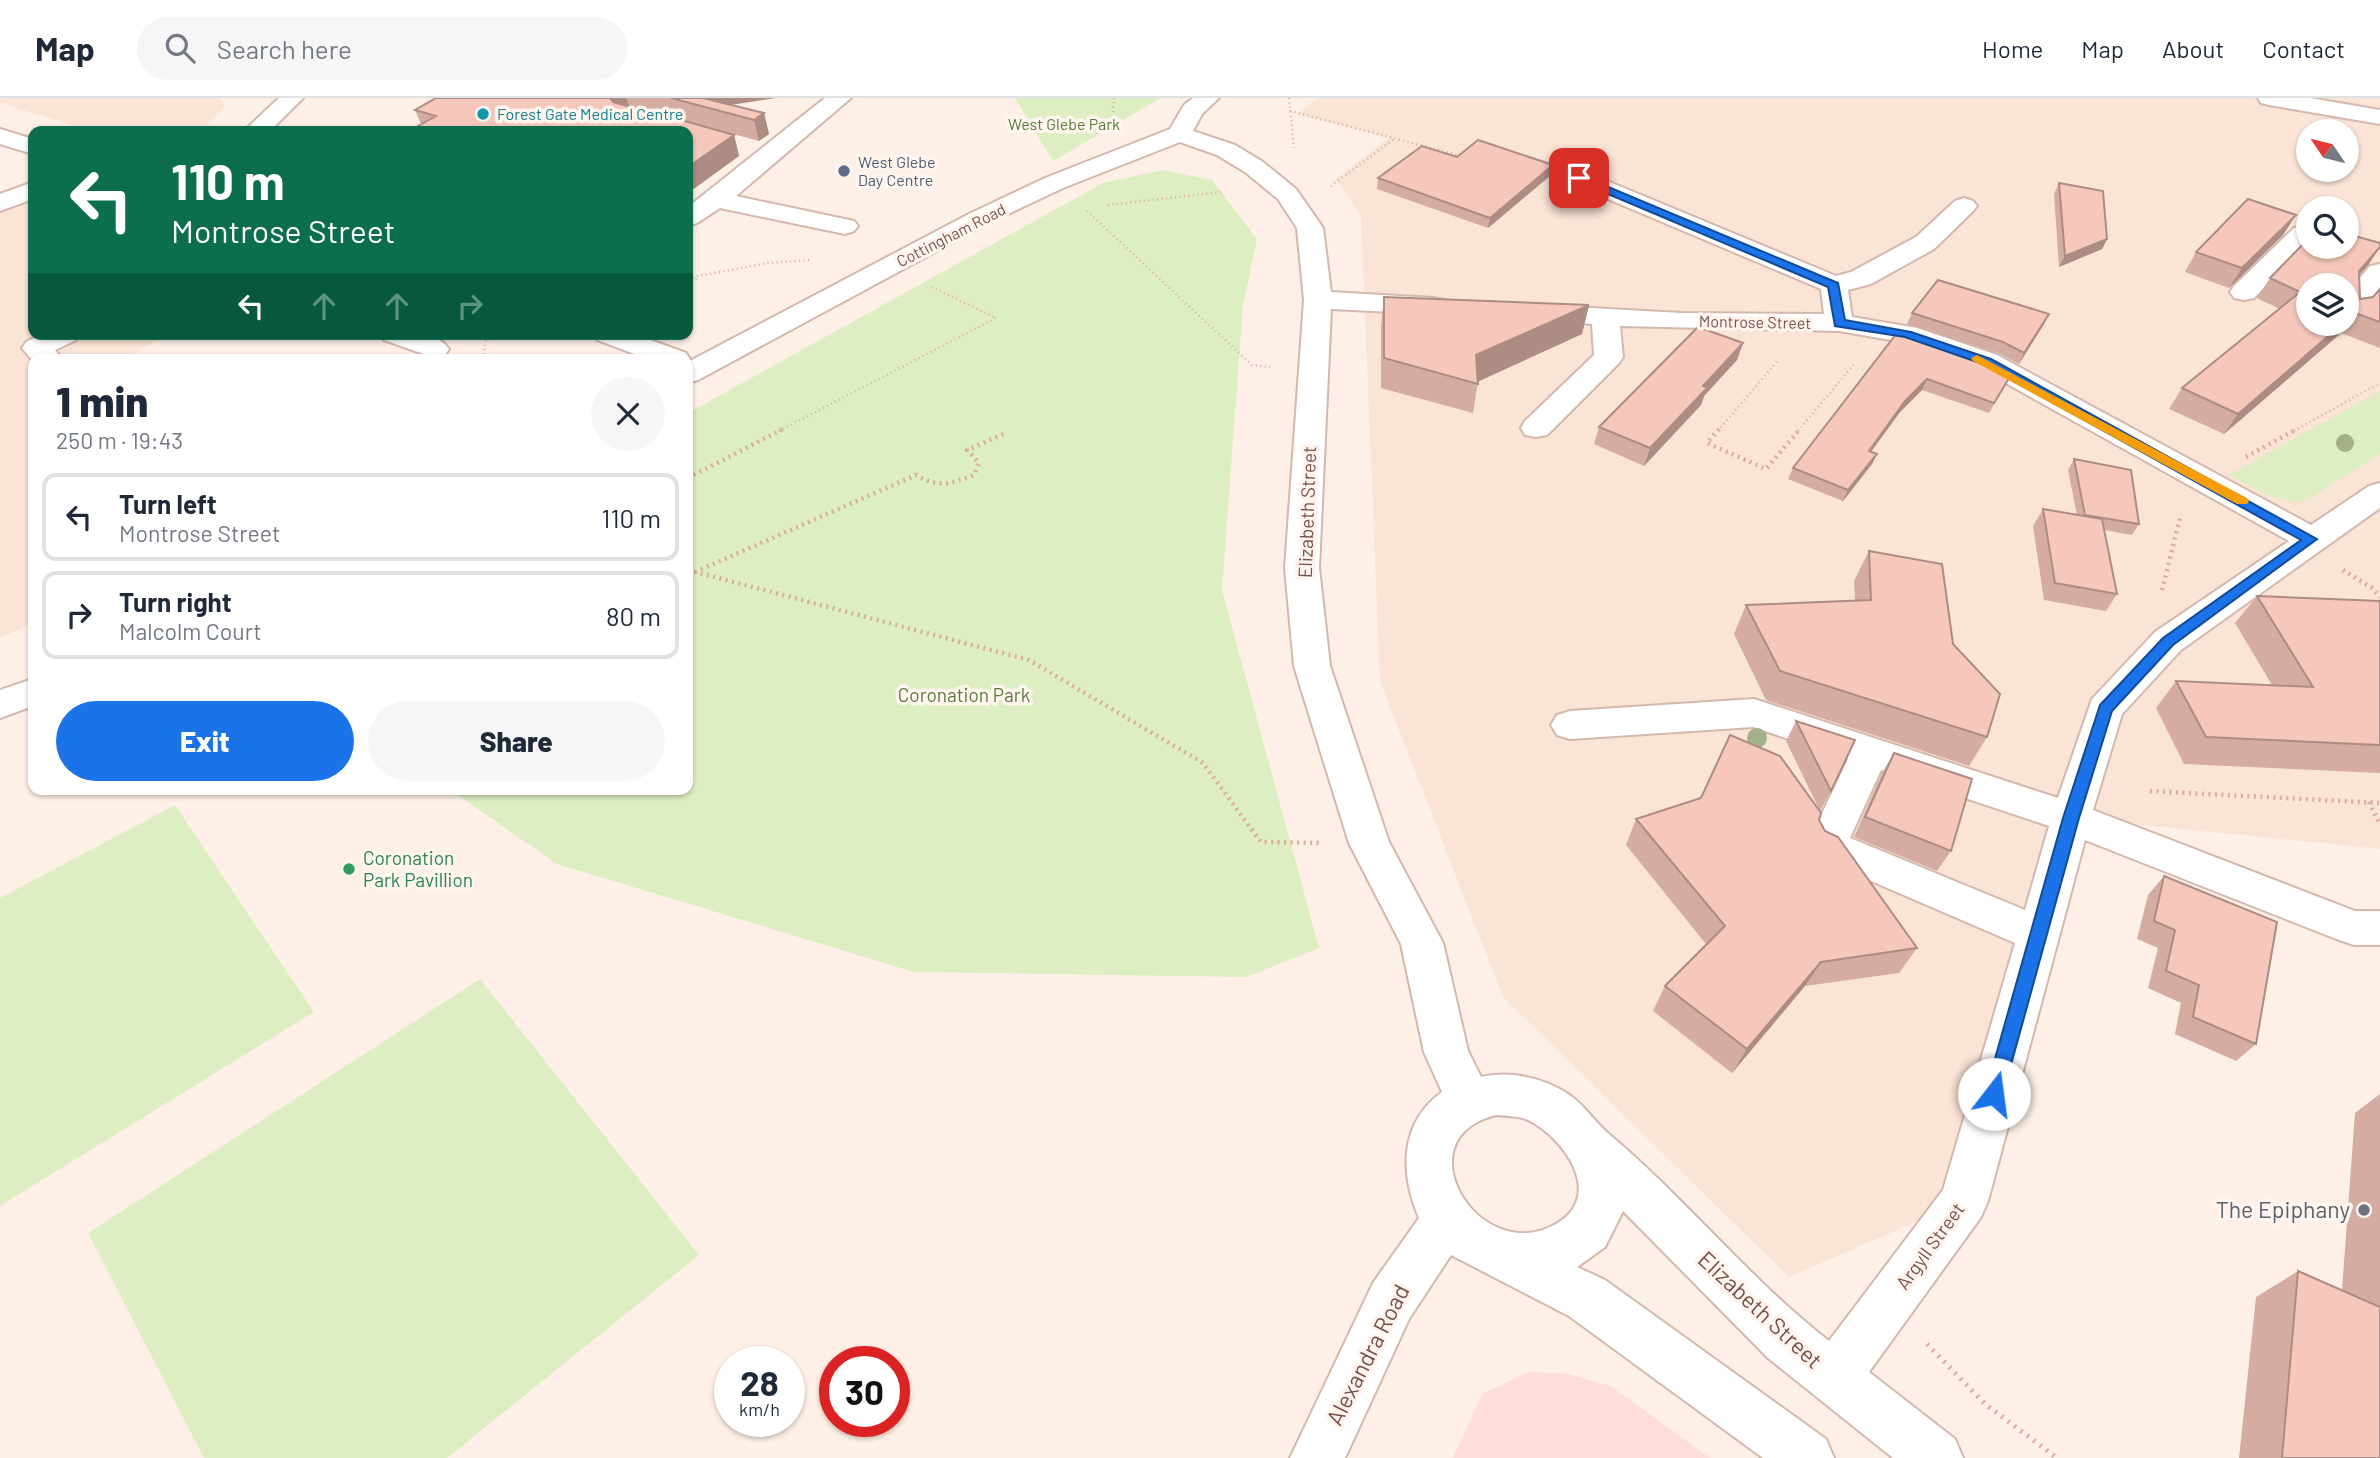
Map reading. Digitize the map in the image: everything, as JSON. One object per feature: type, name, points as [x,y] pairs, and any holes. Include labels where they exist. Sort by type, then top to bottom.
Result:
[{"type":"street","points":[[261,126],[292,98]]},
{"type":"street","points":[[693,215],[717,200],[803,124],[840,98]]},
{"type":"street","points":[[1179,134],[1192,110],[1208,98]]},
{"type":"street","points":[[2269,98],[2380,117]]},
{"type":"street","name":"Cottingham Road","points":[[693,364],[978,219],[1048,187],[1179,134]]},
{"type":"street","name":"Elizabeth Street","points":[[1179,134],[1226,150],[1254,167],[1291,199],[1310,228],[1318,300],[1302,568],[1312,666],[1369,843],[1422,943],[1446,1052],[1469,1101]]},
{"type":"street","points":[[0,136],[28,145]]},
{"type":"street","points":[[741,146],[768,154]]},
{"type":"street","points":[[1579,178],[1834,285],[1861,278],[1925,243],[1964,206]]},
{"type":"street","points":[[0,203],[28,192]]},
{"type":"street","points":[[717,200],[845,226]]},
{"type":"street","points":[[2244,292],[2296,241]]},
{"type":"street","points":[[1925,243],[1954,253]]},
{"type":"street","points":[[2359,286],[2376,260]]},
{"type":"street","points":[[1834,285],[1839,323]]},
{"type":"street","points":[[1318,300],[1454,308]]},
{"type":"street","name":"Montrose Street","points":[[1509,311],[1605,317],[1839,323],[1907,334],[1987,362],[2311,539]]},
{"type":"street","points":[[1536,428],[1609,357],[1605,317]]},
{"type":"street","points":[[43,354],[36,348],[53,340]]},
{"type":"street","points":[[410,340],[435,349]]},
{"type":"street","points":[[622,340],[655,354]]},
{"type":"street","name":"Argyll Street","points":[[1833,1378],[1964,1201],[2071,818],[2105,709],[2168,641],[2380,493]]},
{"type":"street","points":[[0,705],[28,694]]},
{"type":"street","points":[[1570,725],[1755,713],[2071,818],[2354,928],[2380,928]]},
{"type":"street","points":[[1871,751],[1827,845],[2039,934]]},
{"type":"street","points":[[1500,1255],[1528,1259],[1553,1255],[1574,1244],[1591,1226],[1602,1202],[1602,1179],[1594,1152],[1575,1126],[1551,1107],[1523,1097],[1496,1094],[1469,1101],[1449,1114],[1435,1131],[1427,1172],[1433,1195],[1447,1219],[1469,1240],[1587,1298],[1807,1458]]},
{"type":"street","name":"Elizabeth Street","points":[[1594,1152],[1682,1235],[1786,1340],[1936,1458]]},
{"type":"street","name":"Alexandra Road","points":[[1317,1458],[1391,1301],[1447,1219]]},
{"type":"path","points":[[1290,111],[1461,156]]},
{"type":"path","points":[[1291,199],[1332,185],[1395,138]]},
{"type":"path","points":[[1048,187],[1084,208],[1252,365],[1313,372]]},
{"type":"path","points":[[693,281],[706,274]]},
{"type":"path","points":[[1776,322],[1784,354],[1707,443],[1766,469],[1865,350],[1875,329]]},
{"type":"path","points":[[694,572],[916,475],[932,485],[950,484],[974,475],[979,463],[967,450],[1006,433]]},
{"type":"path","points":[[694,572],[1029,660],[1203,762],[1261,842],[1369,843]]},
{"type":"path","points":[[2150,791],[2380,803]]},
{"type":"path","points":[[2370,803],[2380,825]]},
{"type":"path","points":[[1890,1302],[1924,1333],[1928,1349],[1984,1404],[2057,1458]]},
{"type":"shaded area","points":[[0,98],[220,98],[225,107],[205,126],[75,126],[0,103]]},
{"type":"shaded area","points":[[1319,98],[2380,98],[2380,849],[2071,818],[1964,1201],[1789,1277],[1503,997],[1380,681],[1361,216],[1336,179],[1389,138],[1297,114]]},
{"type":"shaded area","points":[[28,204],[28,340],[156,340],[134,354],[28,354],[28,625],[0,638],[0,213]]},
{"type":"shaded area","points":[[1528,1372],[1565,1373],[1611,1386],[1710,1458],[1453,1458],[1482,1394]]},
{"type":"green space","name":"West Glebe Park","points":[[1015,98],[1161,98],[1053,161]]},
{"type":"green space","name":"Coronation Park","points":[[1163,170],[1212,180],[1257,239],[1243,305],[1222,590],[1319,948],[1246,977],[914,972],[557,864],[458,795],[693,795],[693,410],[1103,183]]},
{"type":"green space","points":[[2380,391],[2380,454],[2307,500],[2276,498],[2229,475]]},
{"type":"green space","points":[[175,805],[314,1012],[0,1206],[0,898]]},
{"type":"green space","points":[[480,979],[699,1255],[447,1458],[204,1458],[88,1233]]},
{"type":"building","points":[[436,98],[610,98],[613,102],[654,113],[680,113],[681,120],[734,135],[693,164],[693,126],[418,126],[436,116],[415,110]]},
{"type":"building","points":[[671,98],[703,98],[764,113],[754,120]]},
{"type":"building","points":[[1478,140],[1553,165],[1490,218],[1378,178],[1422,146],[1457,157]]},
{"type":"building","points":[[2059,183],[2103,191],[2107,239],[2065,256]]},
{"type":"building","points":[[2248,199],[2296,215],[2242,268],[2196,252]]},
{"type":"building","points":[[2359,237],[2380,243],[2380,247],[2359,271],[2360,299],[2373,297],[2380,289],[2380,322],[2359,314],[2359,273],[2296,273],[2296,290],[2270,278],[2296,251],[2296,259],[2359,259]]},
{"type":"building","points":[[1938,280],[2049,314],[2024,353],[2003,342],[1912,313]]},
{"type":"building","points":[[2296,295],[2296,336],[2328,336],[2238,414],[2182,388]]},
{"type":"building","points":[[1384,297],[1589,305],[1476,355],[1478,384],[1384,358]]},
{"type":"building","points":[[1698,327],[1743,343],[1703,386],[1707,388],[1650,448],[1599,427]]},
{"type":"building","points":[[1897,333],[1981,359],[2011,375],[1994,403],[1927,379],[1905,401],[1869,451],[1877,454],[1848,490],[1793,468]]},
{"type":"building","points":[[2074,459],[2131,470],[2139,524],[2085,515]]},
{"type":"building","points":[[2043,509],[2102,519],[2117,594],[2055,583]]},
{"type":"building","points":[[1869,551],[1942,564],[1953,644],[2000,694],[1987,737],[1780,671],[1746,605],[1871,600]]},
{"type":"building","points":[[2257,596],[2380,601],[2380,745],[2206,737],[2176,681],[2313,687]]},
{"type":"building","points":[[1796,721],[1855,740],[1831,791]]},
{"type":"building","points":[[1730,735],[1780,756],[1821,813],[1819,820],[1825,831],[1838,837],[1917,948],[1821,962],[1747,1049],[1665,986],[1725,926],[1636,819],[1701,798]]},
{"type":"building","points":[[1894,753],[1972,779],[1951,851],[1865,817]]},
{"type":"building","points":[[2164,876],[2277,922],[2256,1044],[2193,1017],[2199,985],[2166,971],[2175,930],[2154,921]]},
{"type":"building","points":[[2298,1271],[2380,1307],[2380,1458],[2282,1458]]},
{"type":"slow traffic","points":[[1977,358],[2242,501]]},
{"type":"place","name":"Forest Gate Medical Centre","points":[[483,114]]},
{"type":"place","name":"West Glebe Day Centre","points":[[844,171]]},
{"type":"place","name":"Coronation Park Pavillion","points":[[349,869]]},
{"type":"place","name":"The Epiphany","points":[[2364,1210]]},
{"type":"route","points":[[1579,178],[1834,285],[1839,323],[1907,334],[1987,362],[2311,539],[2168,641],[2105,709],[2071,818],[1994,1094]]}]
